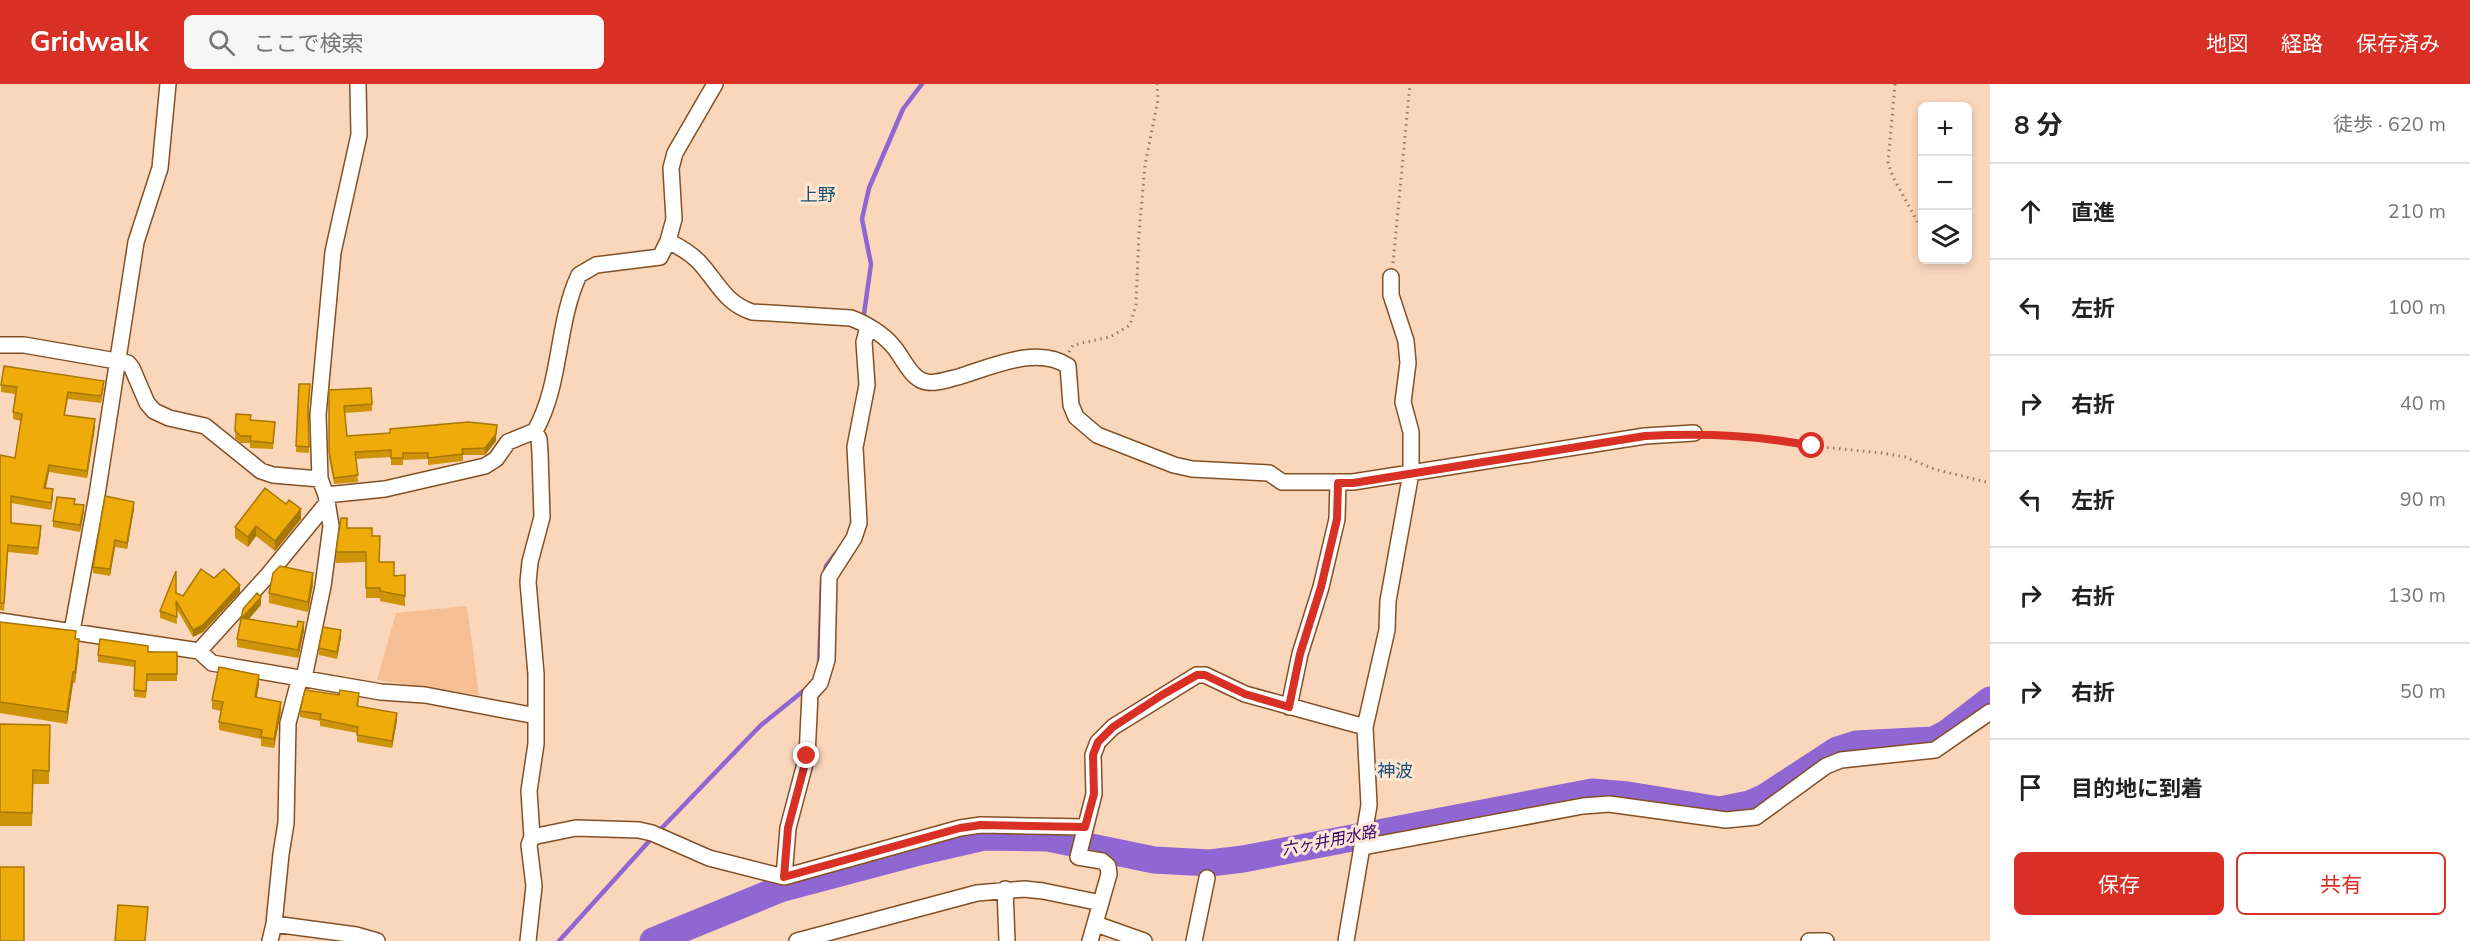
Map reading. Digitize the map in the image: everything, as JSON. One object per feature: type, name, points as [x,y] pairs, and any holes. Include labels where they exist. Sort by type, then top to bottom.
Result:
[{"type":"street","points":[[72,632],[119,360],[136,242],[160,168],[168,84]]},
{"type":"street","points":[[270,941],[286,823],[288,723],[302,678],[323,586],[331,526],[327,499],[320,479],[318,415],[333,252],[359,135],[358,84]]},
{"type":"street","points":[[199,651],[268,575],[327,499],[386,489],[485,466],[496,459],[508,442],[535,431],[549,398],[564,322],[579,275],[596,266],[660,257],[668,241],[674,219],[671,168],[675,153],[715,84]]},
{"type":"street","points":[[668,241],[699,262],[738,307],[752,312],[851,318],[865,325],[892,345],[915,377],[925,382],[940,382],[1022,359],[1041,357],[1058,359],[1068,366],[1071,377],[1071,405],[1076,417],[1097,435],[1174,465],[1192,469],[1269,473],[1282,482],[1353,483],[1645,436],[1694,433]]},
{"type":"street","points":[[1346,941],[1369,805],[1365,727],[1387,630],[1388,601],[1411,473],[1411,432],[1403,402],[1408,363],[1406,341],[1391,295],[1391,277]]},
{"type":"street","points":[[784,877],[788,828],[807,756],[810,694],[820,683],[827,660],[829,577],[854,538],[859,523],[855,447],[867,385],[865,325]]},
{"type":"street","points":[[0,345],[24,345],[119,360],[132,368],[147,403],[154,411],[169,418],[206,426],[261,471],[273,475],[320,479]]},
{"type":"street","points":[[528,941],[534,886],[529,845],[532,837],[529,791],[536,744],[536,674],[528,582],[530,562],[542,518],[539,439],[535,431]]},
{"type":"street","points":[[1289,707],[1300,654],[1321,587],[1337,519],[1338,483]]},
{"type":"street","points":[[0,621],[199,651],[212,663],[381,692],[425,695],[536,716]]},
{"type":"street","points":[[1090,941],[1109,874],[1108,866],[1102,861],[1078,857],[1094,794],[1093,755],[1098,742],[1113,727],[1197,675],[1205,675],[1245,694],[1365,727]]},
{"type":"street","points":[[1363,844],[1583,806],[1609,804],[1726,820],[1756,817],[1826,766],[1841,760],[1935,750],[1990,712]]},
{"type":"street","points":[[532,837],[576,828],[639,830],[709,858],[784,877],[960,828],[981,825],[1082,838]]},
{"type":"street","points":[[1194,941],[1207,878]]},
{"type":"street","points":[[797,941],[950,898],[1005,889],[1043,891],[1101,903]]},
{"type":"street","points":[[1005,889],[1007,941]]},
{"type":"street","points":[[274,924],[356,935],[377,941]]},
{"type":"street","points":[[1096,924],[1144,941]]},
{"type":"street","points":[[1809,941],[1827,941]]},
{"type":"path","points":[[1063,362],[1073,345],[1110,337],[1130,325],[1136,305],[1145,165],[1158,100],[1157,84]]},
{"type":"path","points":[[1391,277],[1410,84]]},
{"type":"path","points":[[1895,84],[1888,163],[1893,177],[1918,221]]},
{"type":"path","points":[[1694,433],[1785,440],[1812,446],[1882,453],[1990,483]]},
{"type":"shaded area","points":[[467,606],[479,695],[377,680],[396,613]]},
{"type":"building","points":[[4,366],[104,381],[101,396],[68,392],[64,415],[95,419],[87,471],[49,465],[44,488],[53,489],[51,503],[11,496],[11,523],[41,526],[38,548],[8,545],[4,603],[0,603],[0,455],[15,458],[22,414],[13,412],[17,387],[1,385]]},
{"type":"building","points":[[299,384],[310,384],[309,447],[296,446]]},
{"type":"building","points":[[371,388],[372,404],[344,406],[347,436],[390,433],[390,429],[468,422],[497,425],[496,434],[485,448],[462,449],[463,454],[428,458],[428,453],[403,453],[403,458],[391,458],[391,450],[355,452],[358,475],[334,478],[329,451],[329,390]]},
{"type":"building","points":[[236,414],[251,415],[250,420],[275,422],[273,443],[250,441],[251,436],[241,436],[235,431]]},
{"type":"building","points":[[265,488],[286,504],[289,500],[301,509],[275,541],[256,526],[248,537],[235,527]]},
{"type":"building","points":[[105,496],[134,502],[127,543],[115,540],[110,569],[93,567]]},
{"type":"building","points":[[57,497],[75,499],[74,504],[84,505],[80,525],[53,521]]},
{"type":"building","points":[[341,518],[347,518],[347,528],[372,528],[372,536],[380,536],[379,562],[394,562],[394,576],[405,575],[405,596],[380,591],[380,588],[366,588],[366,552],[336,552]]},
{"type":"building","points":[[280,566],[313,573],[308,602],[269,593],[273,573]]},
{"type":"building","points":[[201,569],[214,578],[224,569],[240,585],[203,625],[193,630],[176,601],[177,617],[160,611],[176,571],[176,593],[183,596]]},
{"type":"building","points":[[257,593],[261,597],[242,618],[297,627],[298,621],[304,622],[298,650],[237,639],[243,609]]},
{"type":"building","points":[[0,622],[76,631],[75,639],[79,639],[67,712],[0,702]]},
{"type":"building","points":[[323,627],[341,630],[337,652],[319,648]]},
{"type":"building","points":[[100,639],[148,646],[148,652],[177,652],[177,674],[147,674],[146,691],[134,690],[135,661],[98,655]]},
{"type":"building","points":[[219,667],[259,675],[255,697],[281,702],[274,739],[261,737],[262,730],[219,722],[223,702],[212,700]]},
{"type":"building","points":[[305,690],[339,695],[340,690],[359,693],[357,706],[397,713],[392,741],[357,735],[358,727],[320,719],[321,714],[300,711]]},
{"type":"building","points":[[0,724],[50,725],[49,771],[33,770],[32,813],[0,812]]},
{"type":"building","points":[[0,867],[24,867],[24,941],[0,941]]},
{"type":"building","points":[[118,905],[148,907],[145,941],[115,941]]},
{"type":"waterway","points":[[863,321],[871,264],[862,219],[869,188],[903,109],[922,84]]},
{"type":"waterway","points":[[825,573],[826,566],[835,554]]},
{"type":"waterway","points":[[819,665],[822,581]]},
{"type":"waterway","points":[[658,832],[760,726],[807,688]]},
{"type":"waterway","name":"六ヶ井用水路","points":[[653,941],[780,889],[984,837],[1048,838],[1154,860],[1210,863],[1243,859],[1592,792],[1628,795],[1720,810],[1749,804],[1765,797],[1837,750],[1856,744],[1933,740],[1947,733],[1990,700]]},
{"type":"waterway","points":[[559,941],[652,838]]},
{"type":"district","name":"上野","points":[[818,195]]},
{"type":"district","name":"神波","points":[[1395,771]]},
{"type":"route","points":[[807,756],[788,828],[784,877],[960,828],[981,825],[1085,827],[1094,794],[1093,755],[1098,742],[1113,727],[1162,695],[1197,675],[1205,675],[1245,694],[1289,707],[1300,654],[1321,587],[1337,519],[1338,483],[1353,483],[1645,436],[1694,433],[1785,440],[1812,446]]}]
